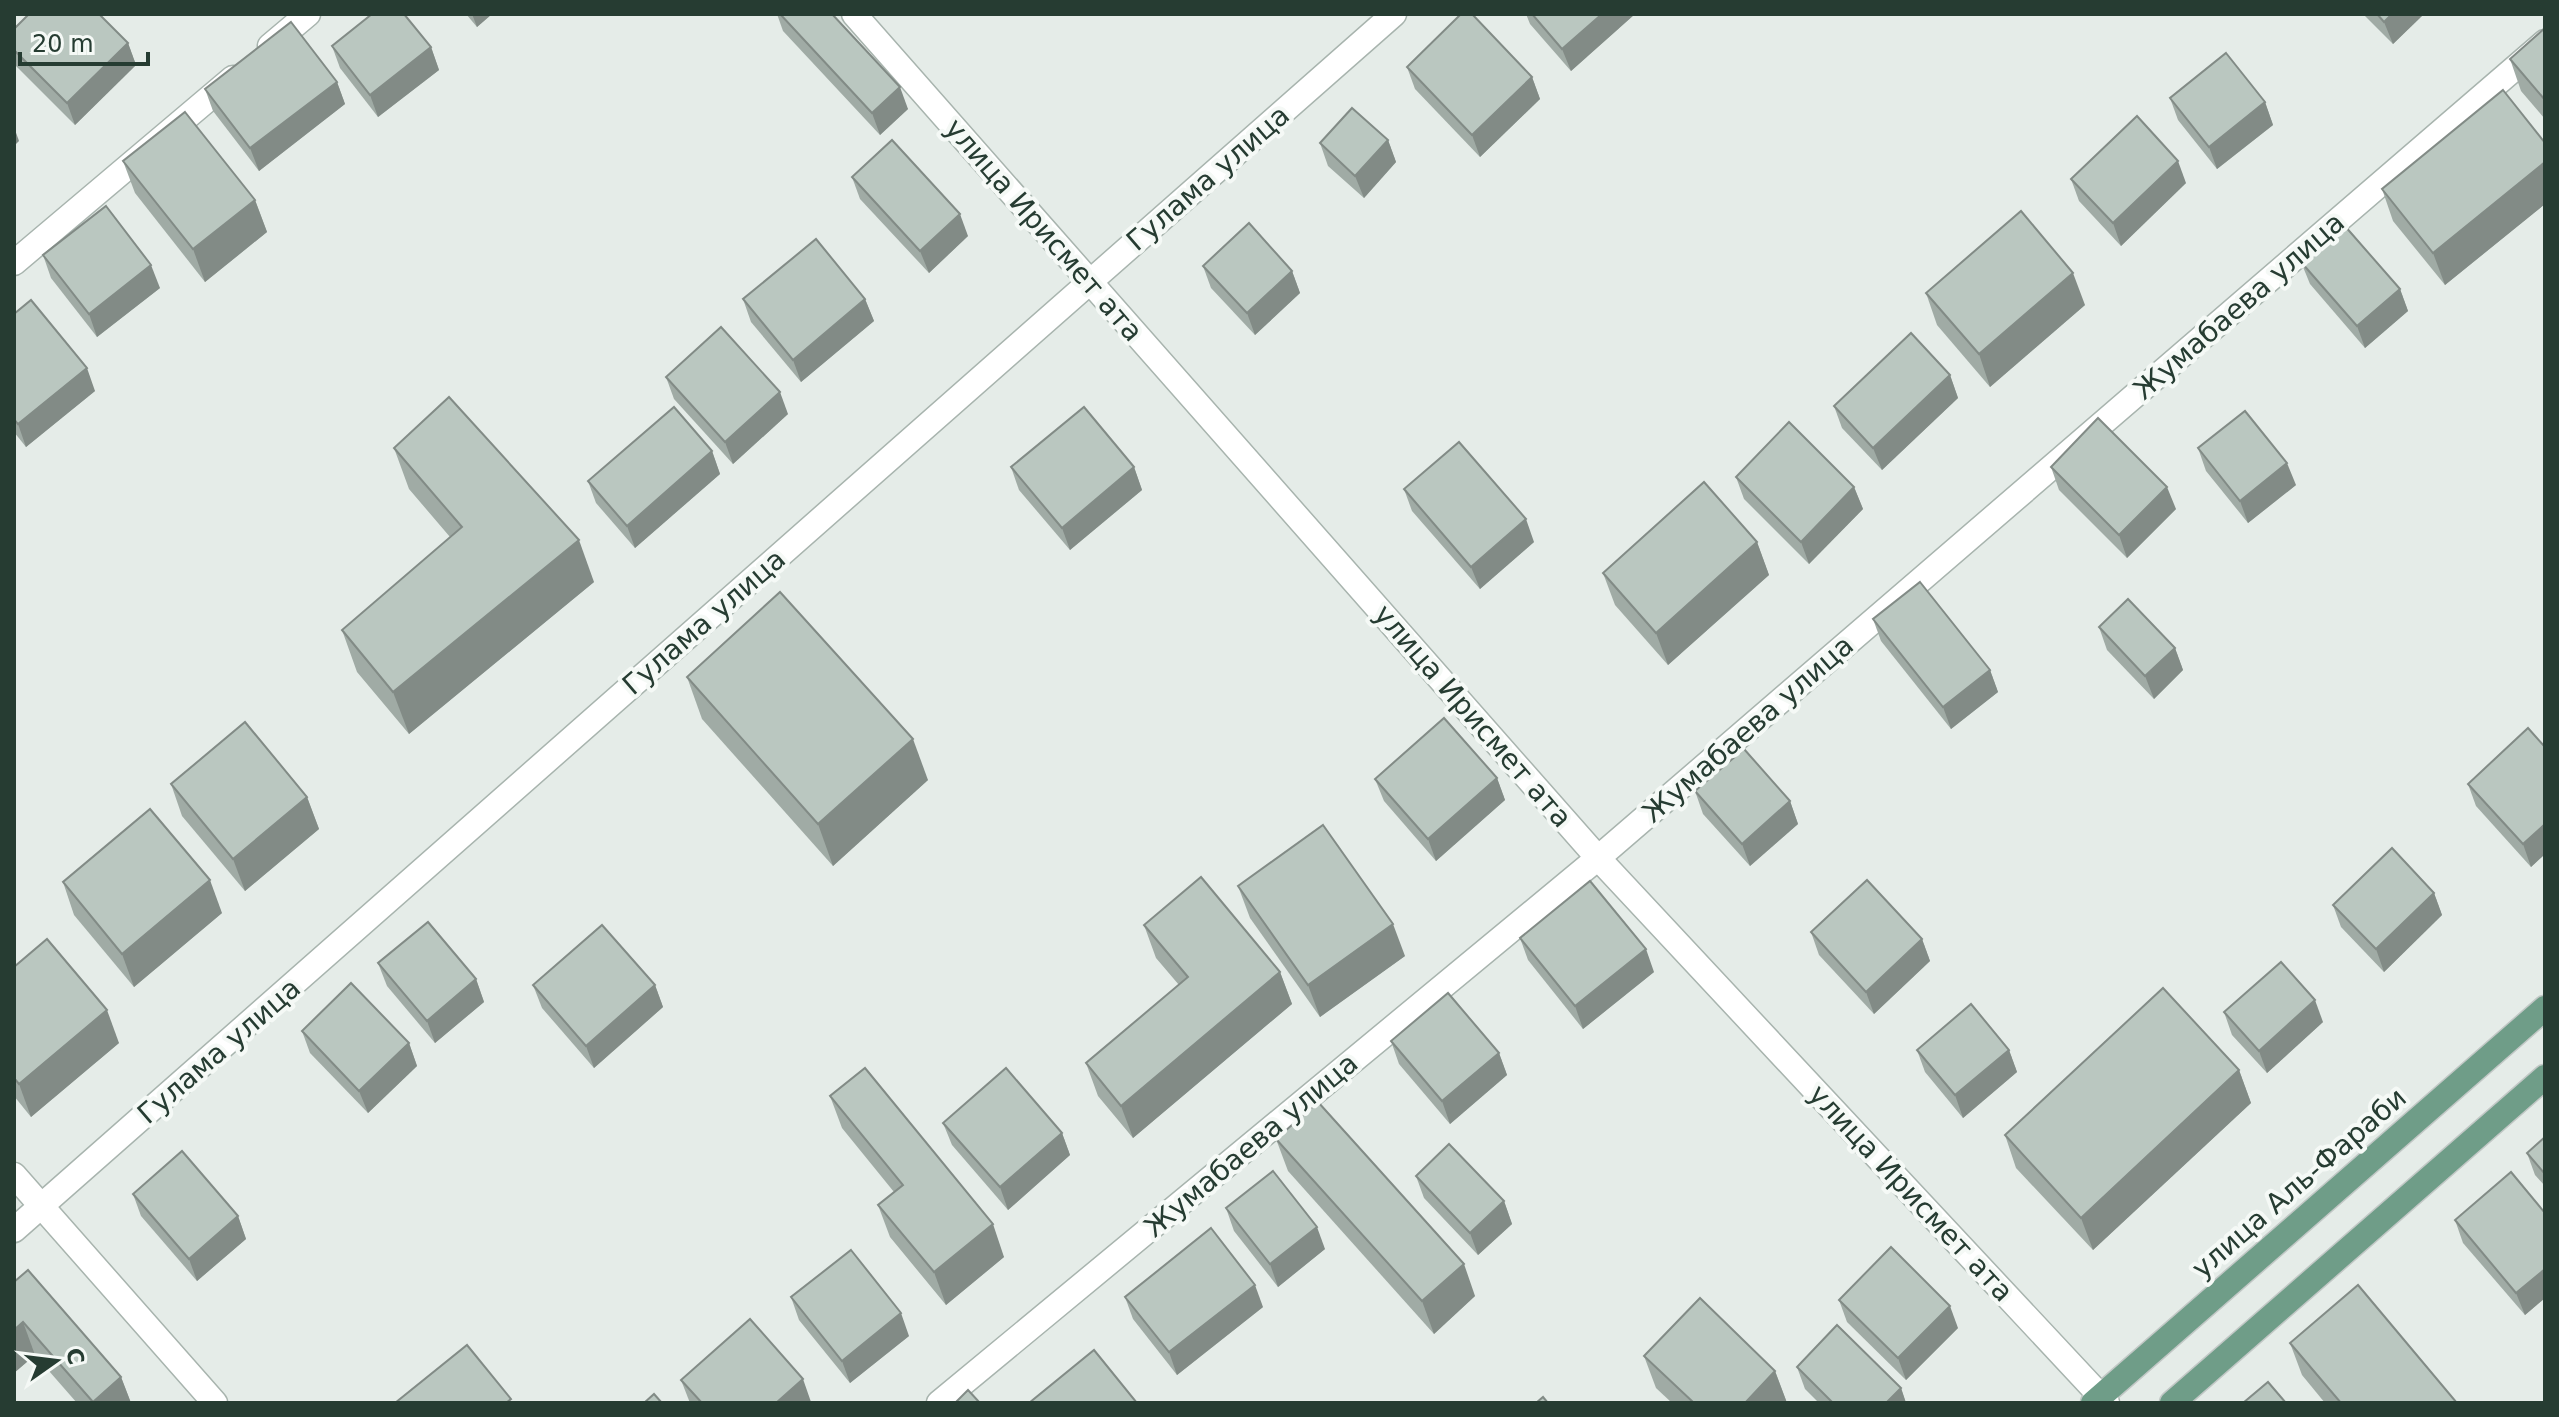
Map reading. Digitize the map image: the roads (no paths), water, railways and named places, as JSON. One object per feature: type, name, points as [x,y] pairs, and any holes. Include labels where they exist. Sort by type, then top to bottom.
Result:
[{"type":"main road","name":"улица Аль-Фараби","points":[[2100,1401],[2545,1008]]},
{"type":"main road","points":[[2172,1403],[2545,1077]]},
{"type":"street","points":[[14,263],[308,14]]},
{"type":"street","name":"улица Ирисмет ата","points":[[854,14],[1598,858],[2100,1401]]},
{"type":"street","name":"Гулама улица","points":[[14,1230],[1394,14]]},
{"type":"street","name":"Жумабаева улица","points":[[939,1403],[1598,858],[2545,42]]},
{"type":"street","points":[[14,1175],[215,1403]]}]
